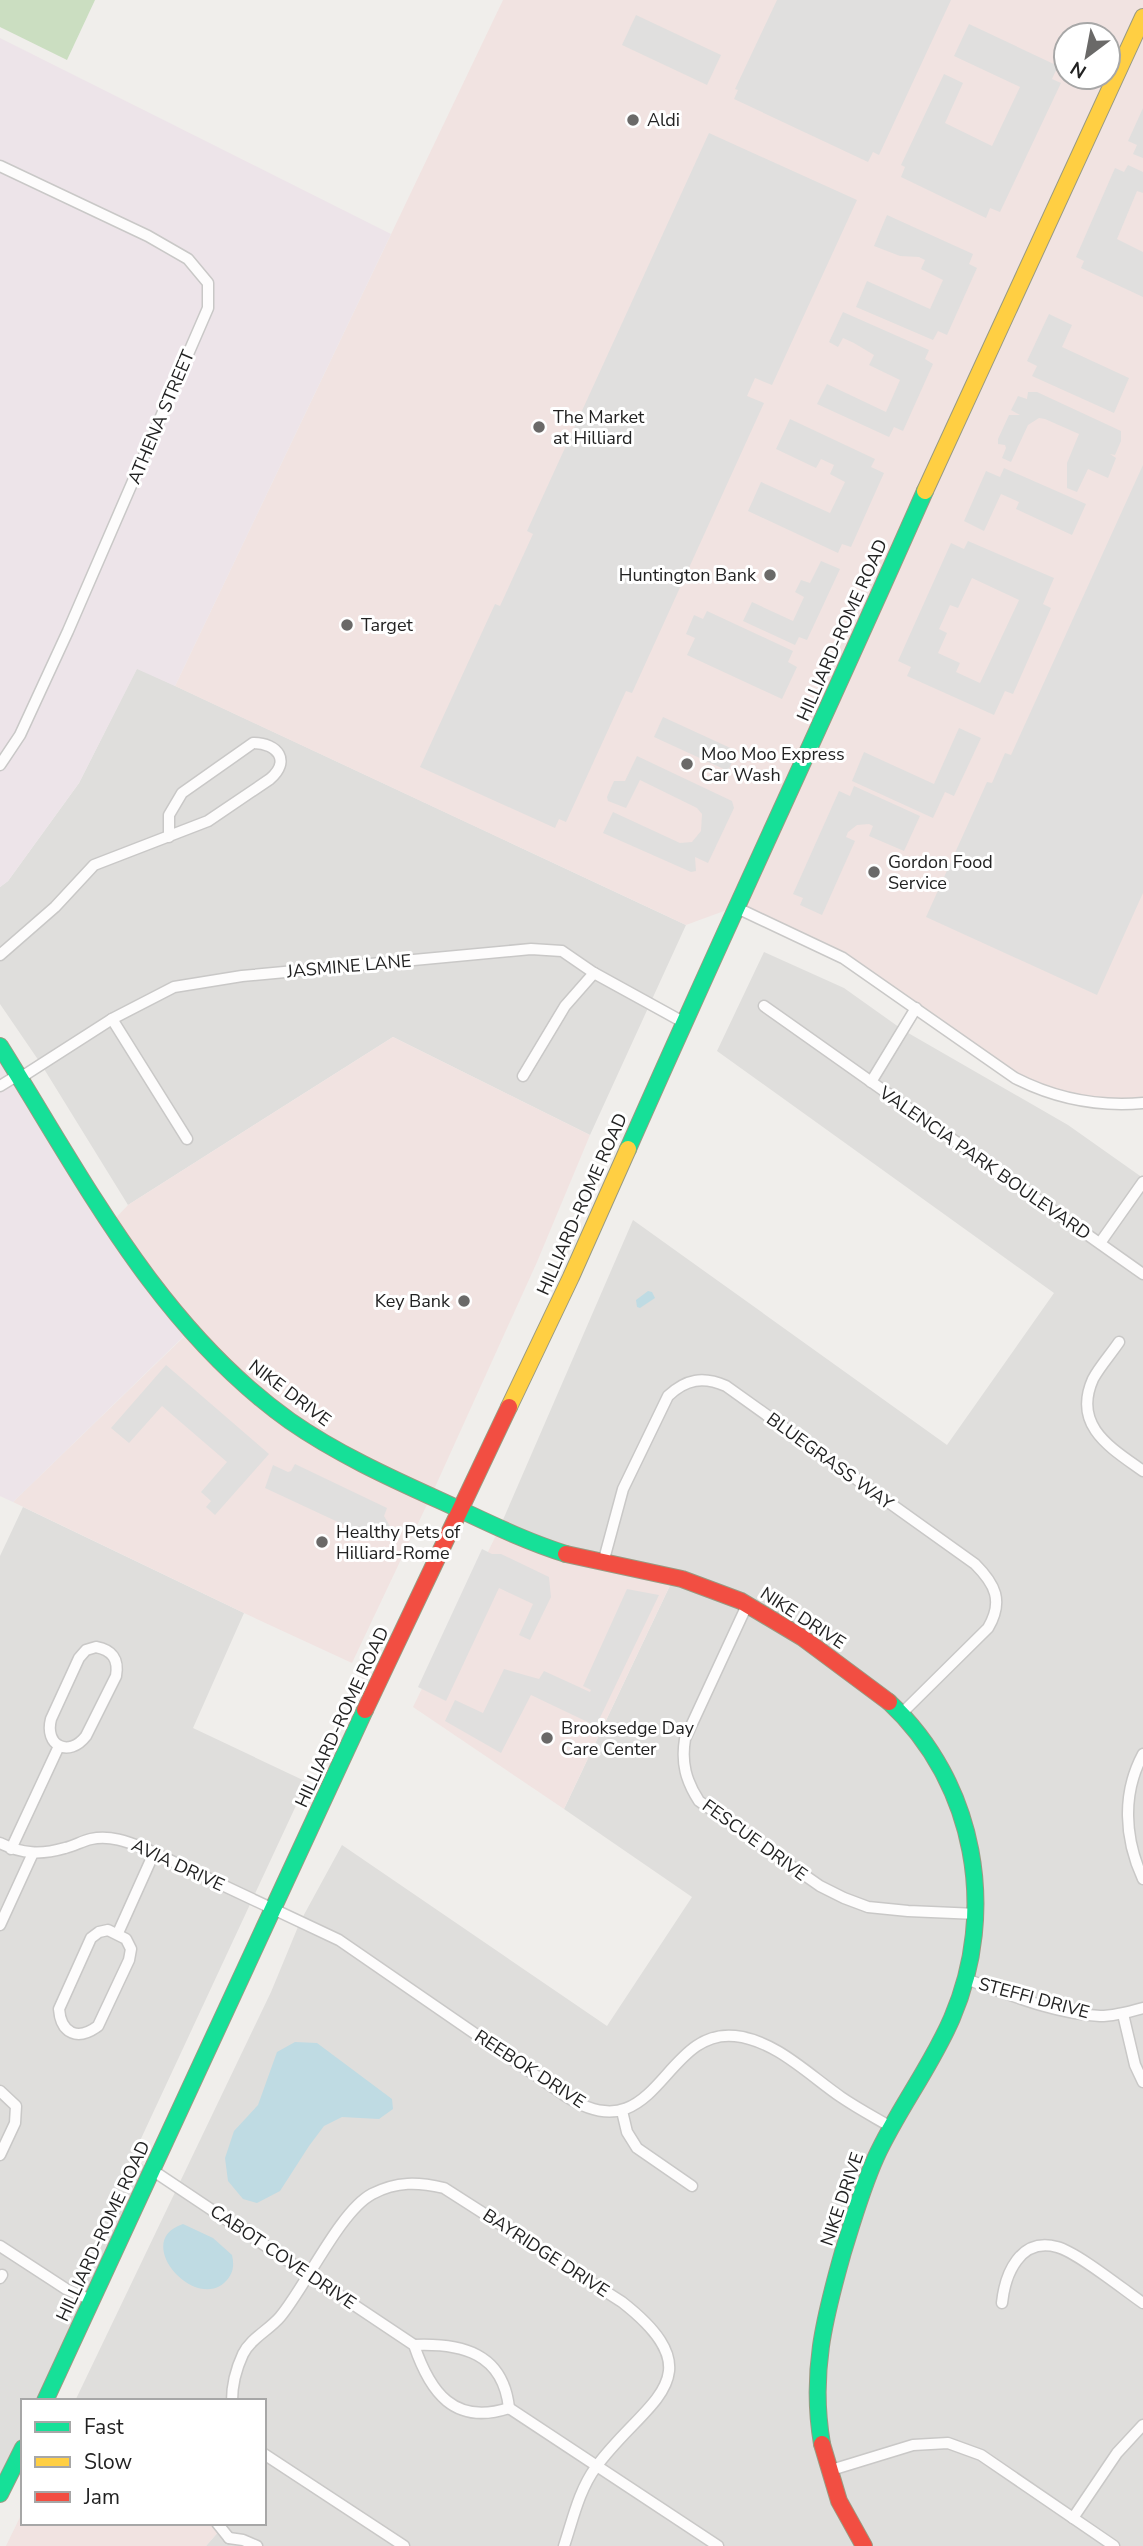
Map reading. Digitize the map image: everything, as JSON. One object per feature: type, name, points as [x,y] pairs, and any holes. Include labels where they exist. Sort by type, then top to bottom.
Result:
[{"type":"main road","name":"HILLIARD-ROME ROAD","points":[[52,2397],[91,2300],[565,1289],[735,907],[845,673],[971,388],[1143,17]]},
{"type":"main road","name":"NIKE DRIVE","points":[[0,1046],[140,1270],[164,1302],[242,1383],[298,1426],[356,1460],[499,1529],[556,1551],[685,1580],[748,1604],[868,1685],[901,1714],[938,1763],[964,1820],[972,1852],[977,1914],[974,1947],[951,2020],[891,2127],[864,2183],[825,2312],[819,2348],[816,2385],[818,2422],[828,2471],[842,2510],[864,2546]]},
{"type":"main road","points":[[0,2494],[21,2452]]},
{"type":"street","name":"ATHENA STREET","points":[[0,166],[158,242],[188,259],[208,283],[208,308],[164,410],[59,652],[20,735],[0,765]]},
{"type":"street","points":[[0,955],[55,907],[94,865],[169,837],[208,821],[270,779],[277,773],[280,764],[274,747],[266,743],[253,743],[182,793],[169,815],[169,837]]},
{"type":"street","points":[[735,907],[843,958],[1015,1078],[1036,1088],[1086,1102],[1121,1105],[1143,1103]]},
{"type":"street","name":"JASMINE LANE","points":[[0,1086],[112,1019],[174,987],[252,975],[531,949],[562,951],[594,973],[684,1022]]},
{"type":"street","points":[[523,1076],[565,1006],[594,973]]},
{"type":"street","name":"VALENCIA PARK BOULEVARD","points":[[764,1006],[1143,1274]]},
{"type":"street","name":"VALENCIA PARK BOULEVARD","points":[[871,1082],[916,1008]]},
{"type":"street","points":[[112,1019],[187,1139]]},
{"type":"street","name":"VALENCIA PARK BOULEVARD","points":[[1100,1243],[1143,1182]]},
{"type":"street","points":[[1119,1342],[1094,1378],[1088,1395],[1088,1414],[1097,1435],[1143,1471]]},
{"type":"street","name":"BLUEGRASS WAY","points":[[603,1563],[623,1489],[668,1396],[678,1387],[696,1380],[726,1386],[975,1564],[993,1585],[995,1611],[988,1628],[901,1714]]},
{"type":"street","name":"FESCUE DRIVE","points":[[748,1604],[685,1739],[684,1772],[699,1801],[820,1886],[844,1898],[868,1907],[977,1914]]},
{"type":"street","points":[[96,1647],[106,1649],[114,1656],[118,1665],[116,1676],[86,1736],[79,1744],[69,1748],[59,1746],[51,1739],[48,1729],[79,1657],[86,1650],[96,1647]]},
{"type":"street","points":[[11,1849],[59,1746]]},
{"type":"street","points":[[1143,1754],[1132,1777],[1127,1818],[1130,1838],[1143,1879]]},
{"type":"street","name":"AVIA DRIVE","points":[[0,1843],[11,1849],[33,1853],[64,1849],[92,1839],[120,1839],[274,1910]]},
{"type":"street","points":[[0,1925],[33,1853]]},
{"type":"street","points":[[118,1933],[154,1853]]},
{"type":"street","name":"REEBOK DRIVE","points":[[274,1910],[339,1940],[577,2103],[591,2109],[622,2111]]},
{"type":"street","points":[[108,1930],[118,1933],[127,1939],[131,1949],[129,1960],[98,2026],[89,2033],[77,2034],[67,2030],[60,2020],[59,2009],[91,1938],[108,1930]]},
{"type":"street","name":"STEFFI DRIVE","points":[[966,1979],[1048,2006],[1100,2016],[1123,2014],[1143,2008]]},
{"type":"street","points":[[1123,2014],[1135,2065],[1143,2082]]},
{"type":"street","points":[[692,2186],[636,2148],[627,2132],[622,2111],[649,2094],[690,2049],[716,2036],[734,2035],[764,2043],[844,2100],[891,2127]]},
{"type":"street","points":[[0,2091],[16,2106],[17,2115],[0,2155]]},
{"type":"street","name":"CABOT COVE DRIVE","points":[[152,2170],[414,2345]]},
{"type":"street","name":"BAYRIDGE DRIVE","points":[[232,2399],[235,2377],[244,2352],[293,2301],[351,2212],[370,2195],[405,2182],[444,2188],[622,2302],[646,2321],[660,2338],[668,2355],[667,2375],[657,2398],[596,2466],[581,2494],[564,2546]]},
{"type":"street","points":[[0,2246],[66,2289],[91,2300]]},
{"type":"street","points":[[1002,2303],[1004,2283],[1012,2264],[1020,2255],[1038,2246],[1048,2246],[1069,2252],[1143,2303]]},
{"type":"street","points":[[509,2408],[505,2385],[499,2373],[483,2359],[447,2344],[414,2345],[427,2379],[449,2402],[466,2411],[482,2414],[509,2408],[718,2546]]},
{"type":"street","points":[[1073,2518],[1117,2454],[1143,2425]]},
{"type":"street","points":[[828,2471],[913,2445],[948,2443],[981,2455],[1114,2546]]},
{"type":"street","points":[[266,2455],[404,2546]]},
{"type":"street","points":[[218,2525],[225,2542],[243,2540],[257,2546]]},
{"type":"shaded area","points":[[503,0],[1143,0],[1143,1103],[1121,1105],[1036,1089],[869,974],[735,907],[686,925],[175,686]]},
{"type":"shaded area","points":[[777,0],[951,0],[879,155],[873,152],[868,162],[734,99],[738,90],[735,89]]},
{"type":"shaded area","points":[[636,15],[721,55],[707,85],[622,45]]},
{"type":"shaded area","points":[[969,24],[1052,63],[1052,91],[1057,91],[1000,212],[990,208],[986,218],[901,177],[905,167],[901,165],[944,74],[963,83],[945,123],[992,146],[1020,87],[954,56]]},
{"type":"shaded area","points":[[0,38],[391,234],[175,686],[137,669],[79,783],[8,881],[0,887]]},
{"type":"shaded area","points":[[1143,108],[1143,158],[1133,154],[1137,145],[1128,141]]},
{"type":"shaded area","points":[[709,133],[857,200],[772,385],[755,378],[747,396],[764,403],[632,693],[626,691],[566,822],[559,819],[555,828],[420,767],[495,604],[500,606],[533,534],[527,531]]},
{"type":"shaded area","points":[[1128,165],[1143,172],[1143,193],[1137,191],[1117,239],[1143,252],[1143,297],[1081,268],[1084,261],[1076,257],[1115,168],[1124,172]]},
{"type":"shaded area","points":[[887,215],[973,254],[969,264],[977,268],[947,335],[938,331],[933,340],[856,307],[867,281],[930,309],[943,280],[921,269],[925,260],[919,257],[900,256],[874,246]]},
{"type":"shaded area","points":[[843,312],[929,350],[925,359],[933,364],[903,431],[894,427],[889,437],[817,404],[827,384],[886,412],[900,380],[869,365],[874,355],[854,343],[843,338],[838,347],[829,342]]},
{"type":"shaded area","points":[[1049,314],[1072,325],[1062,347],[1129,378],[1114,413],[1032,376],[1037,366],[1027,361]]},
{"type":"shaded area","points":[[1028,392],[1037,392],[1121,431],[1121,441],[1115,455],[1110,454],[1116,458],[1108,478],[1088,469],[1077,492],[1067,488],[1067,463],[1079,434],[1045,419],[1039,418],[1028,425],[1011,462],[1002,458],[1006,448],[1005,445],[998,444],[998,439],[1009,415],[1020,415],[1011,410],[1018,396],[1027,399]]},
{"type":"shaded area","points":[[790,419],[875,459],[871,467],[884,473],[851,547],[842,544],[838,553],[748,511],[761,482],[830,513],[845,482],[830,474],[834,465],[821,459],[816,468],[776,449]]},
{"type":"shaded area","points":[[1143,465],[1143,893],[1097,995],[926,917],[987,782],[992,783],[1005,753],[1011,755]]},
{"type":"shaded area","points":[[1004,468],[1086,504],[1072,535],[1016,509],[1019,502],[1001,494],[984,531],[964,521],[986,471],[1000,477]]},
{"type":"shaded area","points":[[968,541],[1054,578],[1043,604],[1051,608],[1013,694],[1005,691],[994,715],[907,676],[911,667],[898,661],[951,543],[964,549]],"holes":[[[972,578],[1019,600],[980,683],[956,672],[960,663],[938,653],[947,633],[939,629],[950,605],[958,608]]]},
{"type":"shaded area","points":[[821,561],[840,569],[807,640],[799,637],[795,645],[743,621],[752,602],[793,621],[804,597],[795,592],[801,580],[810,583]]},
{"type":"shaded area","points":[[707,611],[793,651],[788,662],[797,667],[782,699],[687,655],[695,638],[686,634],[694,615],[703,619]]},
{"type":"shaded area","points":[[137,668],[686,925],[590,1135],[393,1037],[128,1205],[41,1064],[0,1004],[0,887],[8,881],[79,783]]},
{"type":"shaded area","points":[[663,717],[737,751],[728,771],[654,737]]},
{"type":"shaded area","points":[[959,728],[981,738],[954,796],[945,792],[933,818],[852,781],[864,752],[934,784]]},
{"type":"shaded area","points":[[637,756],[732,801],[734,808],[708,863],[695,857],[696,871],[691,872],[603,833],[613,812],[680,843],[692,842],[701,831],[702,814],[697,808],[640,780],[626,808],[608,801],[607,797],[614,781],[625,781]]},
{"type":"shaded area","points":[[854,786],[920,816],[904,851],[869,836],[873,826],[869,824],[857,825],[848,832],[846,837],[855,841],[822,915],[800,905],[803,898],[793,894],[839,791],[850,796]]},
{"type":"shaded area","points":[[764,952],[844,988],[903,1030],[1068,1125],[1143,1178],[1143,2546],[206,2546],[224,2525],[266,2525],[266,2399],[76,2399],[271,1992],[300,1922],[342,1845],[607,2026],[692,1897],[564,1809],[674,1577],[499,1529],[633,1220],[947,1445],[1054,1293],[717,1051]]},
{"type":"shaded area","points":[[393,1037],[590,1135],[537,1262],[352,1663],[13,1502],[190,1331],[110,1224],[128,1205]]},
{"type":"shaded area","points":[[0,1046],[110,1224],[190,1330],[13,1502],[0,1496]]},
{"type":"shaded area","points":[[166,1365],[269,1454],[215,1515],[206,1507],[211,1501],[201,1492],[227,1462],[162,1406],[129,1443],[111,1428]]},
{"type":"shaded area","points":[[295,1464],[387,1508],[384,1516],[391,1528],[379,1534],[374,1527],[368,1536],[265,1488],[273,1465],[288,1472]]},
{"type":"shaded area","points":[[23,1507],[244,1613],[193,1728],[307,1782],[132,2158],[152,2170],[46,2399],[21,2399],[21,2452],[0,2494],[0,1556]]},
{"type":"shaded area","points":[[499,1529],[674,1577],[564,1809],[413,1707]]},
{"type":"shaded area","points":[[482,1549],[492,1554],[501,1554],[549,1577],[551,1597],[530,1640],[519,1635],[533,1604],[499,1588],[446,1701],[418,1687]]},
{"type":"shaded area","points":[[627,1589],[659,1595],[596,1726],[531,1695],[501,1753],[445,1721],[455,1700],[483,1713],[504,1669],[539,1679],[544,1671],[590,1692],[591,1690],[583,1686]]},
{"type":"shaded area","points":[[21,2515],[21,2525],[224,2525],[206,2546],[6,2546]]},
{"type":"green space","points":[[0,0],[95,0],[67,60],[0,27]]},
{"type":"water","points":[[648,1291],[652,1292],[655,1298],[640,1308],[637,1307],[636,1300]]},
{"type":"water","points":[[295,2042],[317,2043],[392,2099],[393,2109],[379,2119],[342,2117],[324,2126],[280,2191],[257,2203],[243,2199],[228,2181],[225,2158],[234,2131],[258,2105],[277,2052]]},
{"type":"water","points":[[183,2224],[213,2238],[232,2255],[233,2265],[227,2280],[214,2288],[200,2288],[186,2282],[174,2272],[166,2258],[163,2245],[168,2233]]},
{"type":"traffic: fast","points":[[628,1149],[925,491]]},
{"type":"traffic: fast","points":[[0,1046],[127,1249],[201,1342],[243,1383],[290,1421],[344,1454],[501,1529],[566,1554]]},
{"type":"traffic: fast","points":[[822,2444],[818,2370],[830,2300],[843,2252],[876,2157],[952,2018],[966,1977],[974,1935],[975,1892],[970,1850],[959,1809],[942,1770],[919,1734],[889,1702]]},
{"type":"traffic: fast","points":[[46,2399],[365,1710]]},
{"type":"traffic: fast","points":[[0,2494],[21,2452]]},
{"type":"traffic: slow","points":[[925,491],[1143,17]]},
{"type":"traffic: slow","points":[[509,1407],[628,1149]]},
{"type":"traffic: jam","points":[[365,1710],[509,1407]]},
{"type":"traffic: jam","points":[[566,1554],[682,1579],[741,1601],[803,1638],[889,1702]]},
{"type":"traffic: jam","points":[[822,2444],[839,2501],[864,2546]]},
{"type":"place","name":"Aldi","points":[[633,120]]},
{"type":"place","name":"The Market at Hilliard","points":[[539,427]]},
{"type":"place","name":"Huntington Bank","points":[[770,575]]},
{"type":"place","name":"Target","points":[[347,625]]},
{"type":"place","name":"Moo Moo Express Car Wash","points":[[687,764]]},
{"type":"place","name":"Gordon Food Service","points":[[874,872]]},
{"type":"place","name":"Key Bank","points":[[464,1301]]},
{"type":"place","name":"Healthy Pets of Hilliard-Rome","points":[[322,1542]]},
{"type":"place","name":"Brooksedge Day Care Center","points":[[547,1738]]}]
